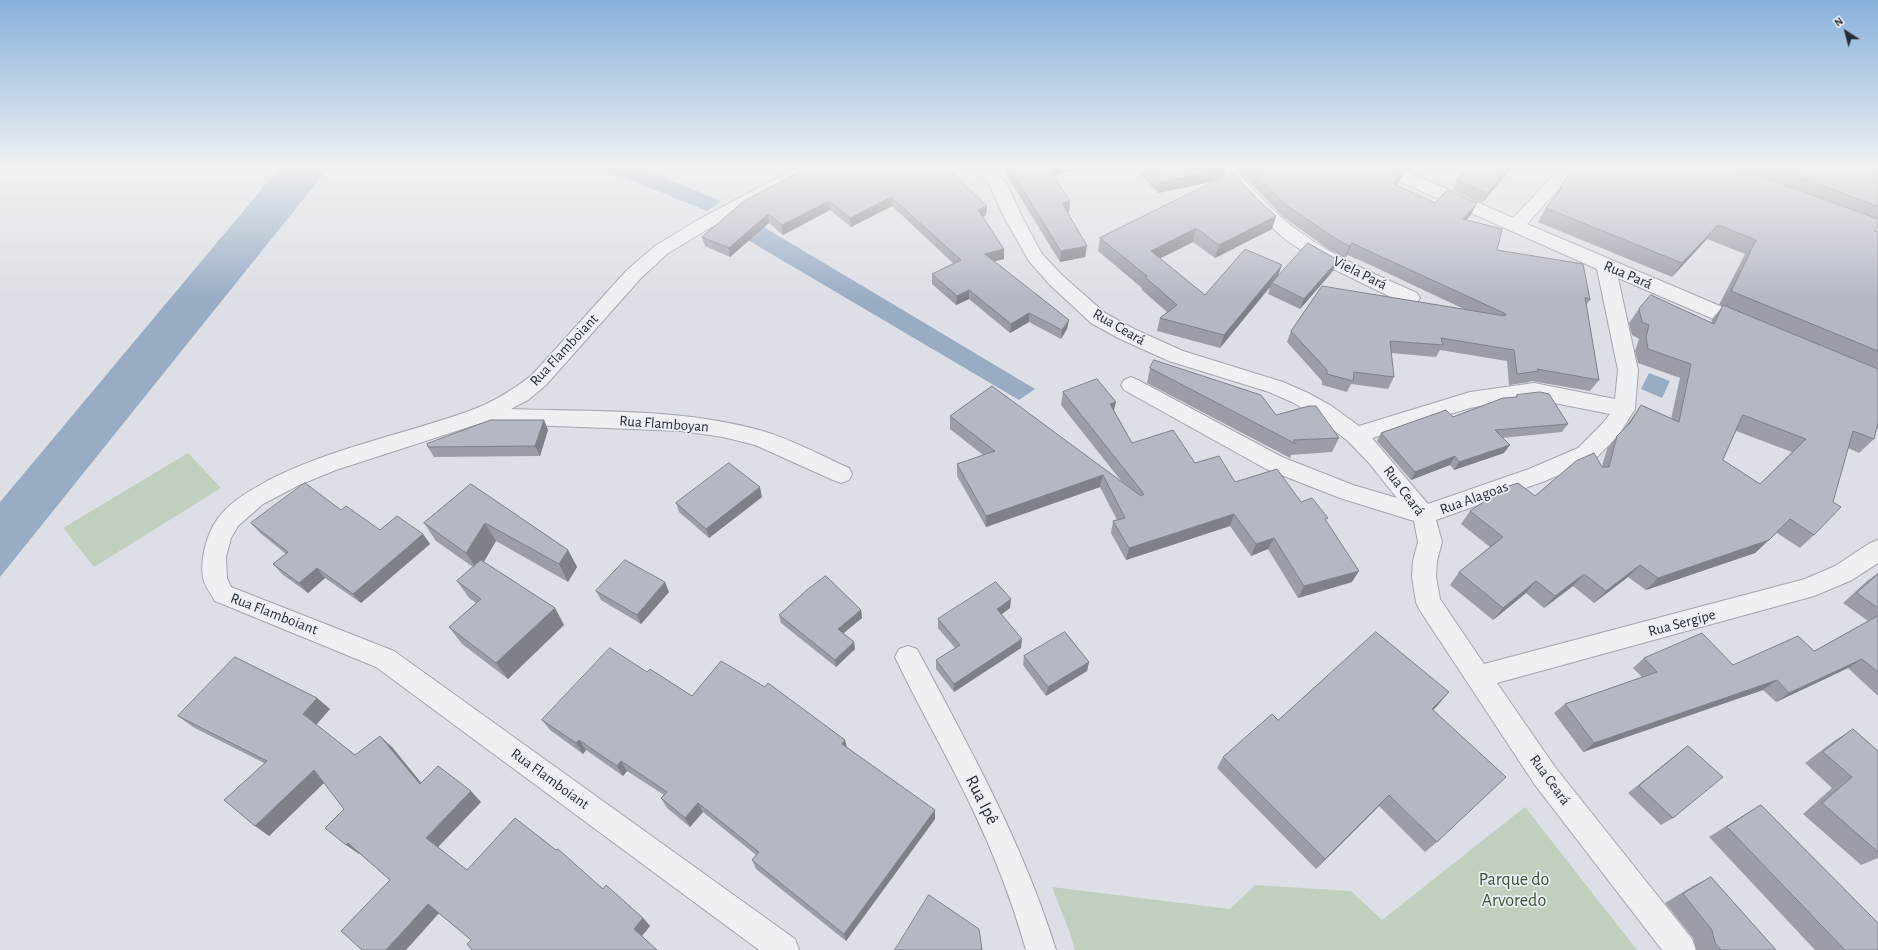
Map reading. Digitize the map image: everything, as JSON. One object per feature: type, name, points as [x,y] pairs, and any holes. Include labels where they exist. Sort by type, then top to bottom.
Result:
[{"type":"street","name":"Rua Flamboiant","points":[[730,210],[695,229],[661,250],[634,274],[539,380],[521,395],[478,416],[328,464],[291,479],[255,498],[230,519],[220,536],[214,558],[215,578],[223,594],[287,621],[320,632],[385,659],[784,950]]},
{"type":"street","name":"Rua Ceará","points":[[1010,210],[1035,257],[1056,280],[1098,318],[1127,334],[1176,356],[1250,378],[1288,392],[1323,411],[1356,435],[1378,457],[1424,515],[1430,542],[1425,561],[1424,577],[1428,602],[1545,776],[1681,950]]},
{"type":"street","name":"Viela Pará","points":[[1266,210],[1303,244],[1320,254],[1410,298]]},
{"type":"street","name":"Rua Pará","points":[[1480,210],[1606,266],[1760,331]]},
{"type":"street","points":[[1516,226],[1530,210]]},
{"type":"street","points":[[1356,435],[1470,400],[1496,395],[1534,391],[1625,409],[1628,370],[1606,266]]},
{"type":"street","name":"Rua Alagoas","points":[[1131,385],[1274,463],[1348,492],[1424,515],[1537,475],[1586,454],[1610,430],[1625,409]]},
{"type":"street","name":"Rua Flamboyan","points":[[478,416],[681,423],[723,429],[760,438],[840,474]]},
{"type":"street","name":"Rua Sergipe","points":[[1478,677],[1806,589],[1835,578],[1859,565],[1878,550]]},
{"type":"street","name":"Rua Ipê","points":[[908,656],[993,820],[1032,915],[1041,950]]},
{"type":"green space","points":[[188,453],[221,488],[94,567],[63,528]]},
{"type":"green space","name":"Parque do Arvoredo","points":[[1525,807],[1637,950],[1075,950],[1052,887],[1230,909],[1255,885],[1351,891],[1382,920]]},
{"type":"water","points":[[244,210],[294,210],[0,577],[0,502]]},
{"type":"water","points":[[747,217],[1035,389],[1019,400],[724,226]]},
{"type":"water","points":[[1649,373],[1670,381],[1662,398],[1641,389]]},
{"type":"building","points":[[733,210],[811,210],[782,225],[768,214],[729,248],[702,237]]},
{"type":"building","points":[[841,210],[865,210],[850,218]]},
{"type":"building","points":[[906,210],[978,210],[1004,249],[985,254],[1069,320],[1062,330],[1029,313],[1011,324],[969,290],[957,296],[932,274],[961,260]]},
{"type":"building","points":[[1036,210],[1066,210],[1087,246],[1061,251]]},
{"type":"building","points":[[1156,210],[1270,210],[1276,216],[1219,245],[1196,228],[1151,251],[1205,295],[1245,249],[1282,265],[1224,335],[1160,318],[1177,305],[1145,277],[1147,276],[1100,238]]},
{"type":"building","points":[[1294,210],[1471,210],[1463,219],[1502,229],[1497,250],[1583,264],[1590,300],[1585,297],[1599,380],[1537,369],[1538,371],[1517,374],[1514,350],[1441,338],[1443,345],[1390,341],[1394,377],[1354,372],[1353,381],[1327,374],[1327,370],[1291,331],[1322,286],[1505,316],[1506,314],[1352,243],[1349,246]]},
{"type":"building","points":[[1552,210],[1854,210],[1878,219],[1878,226],[1875,231],[1878,232],[1878,351],[1731,291],[1756,240],[1718,225],[1682,263]]},
{"type":"building","points":[[1308,243],[1338,260],[1304,299],[1272,283]]},
{"type":"building","points":[[1651,295],[1714,324],[1723,305],[1878,369],[1878,423],[1874,439],[1853,431],[1833,502],[1841,507],[1814,535],[1790,519],[1769,540],[1658,578],[1640,565],[1606,591],[1584,574],[1555,596],[1536,581],[1503,608],[1459,572],[1503,537],[1470,511],[1506,487],[1518,483],[1535,496],[1576,461],[1594,453],[1602,467],[1609,467],[1617,436],[1630,423],[1641,405],[1679,422],[1691,364],[1648,349],[1646,337],[1649,325],[1642,322],[1639,309]],"holes":[[[1743,415],[1806,439],[1760,484],[1723,460]]]},
{"type":"building","points":[[1154,360],[1261,395],[1276,415],[1309,406],[1316,406],[1339,438],[1293,440],[1296,444],[1150,368]]},
{"type":"building","points":[[1097,379],[1116,402],[1110,404],[1132,443],[1173,430],[1195,463],[1219,456],[1235,482],[1277,469],[1301,502],[1312,498],[1328,518],[1325,519],[1359,571],[1304,586],[1274,538],[1256,544],[1234,514],[1129,548],[1113,521],[1125,518],[1103,475],[986,516],[957,464],[995,451],[950,416],[992,386],[1141,496],[1144,494],[1063,392]]},
{"type":"building","points":[[1540,392],[1549,394],[1568,424],[1495,430],[1510,445],[1459,462],[1455,456],[1415,472],[1381,433],[1446,410],[1453,417],[1503,398],[1517,397],[1517,395]]},
{"type":"building","points":[[491,420],[544,420],[535,446],[428,447],[427,444]]},
{"type":"building","points":[[729,463],[760,487],[706,529],[676,503]]},
{"type":"building","points":[[305,483],[341,510],[346,506],[380,530],[397,516],[423,534],[353,594],[317,568],[299,583],[273,564],[288,552],[251,523]]},
{"type":"building","points":[[471,484],[568,550],[559,564],[485,523],[466,553],[424,523]]},
{"type":"building","points":[[481,560],[555,608],[496,663],[449,627],[481,599],[457,581]]},
{"type":"building","points":[[625,560],[665,582],[637,615],[596,591]]},
{"type":"building","points":[[1878,574],[1878,608],[1857,593]]},
{"type":"building","points":[[826,576],[861,610],[838,629],[854,642],[835,660],[779,615],[808,589]]},
{"type":"building","points":[[996,582],[1011,599],[997,609],[1022,639],[954,684],[936,660],[960,645],[938,619]]},
{"type":"building","points":[[1878,616],[1878,672],[1862,659],[1789,693],[1777,680],[1594,743],[1565,704],[1657,672],[1644,658],[1702,633],[1733,665],[1798,636],[1814,651]]},
{"type":"building","points":[[1065,632],[1089,662],[1048,687],[1024,656]]},
{"type":"building","points":[[1376,632],[1449,692],[1432,709],[1506,777],[1437,842],[1389,795],[1325,859],[1223,757],[1272,714],[1278,720]]},
{"type":"building","points":[[610,648],[647,672],[650,669],[692,696],[721,661],[765,687],[768,683],[845,740],[842,744],[935,810],[844,934],[752,860],[759,852],[698,803],[685,818],[661,798],[667,792],[621,761],[617,766],[579,740],[576,743],[542,720]]},
{"type":"building","points":[[235,657],[317,698],[303,714],[355,755],[380,736],[420,784],[438,766],[471,791],[426,838],[467,870],[515,818],[556,850],[558,849],[603,889],[606,885],[643,918],[634,929],[657,950],[472,950],[467,944],[471,940],[428,904],[386,950],[362,950],[341,931],[390,880],[348,843],[346,845],[325,828],[344,809],[314,770],[255,826],[224,800],[267,761],[178,716]]},
{"type":"building","points":[[1853,729],[1878,751],[1878,852],[1822,803],[1852,777],[1823,752]]},
{"type":"building","points":[[1688,746],[1723,777],[1673,818],[1639,786]]},
{"type":"building","points":[[1761,805],[1878,923],[1878,950],[1845,950],[1727,827]]},
{"type":"building","points":[[1711,877],[1776,950],[1721,950],[1715,943],[1712,930],[1683,894]]},
{"type":"building","points":[[929,895],[979,929],[982,950],[895,950]]}]
